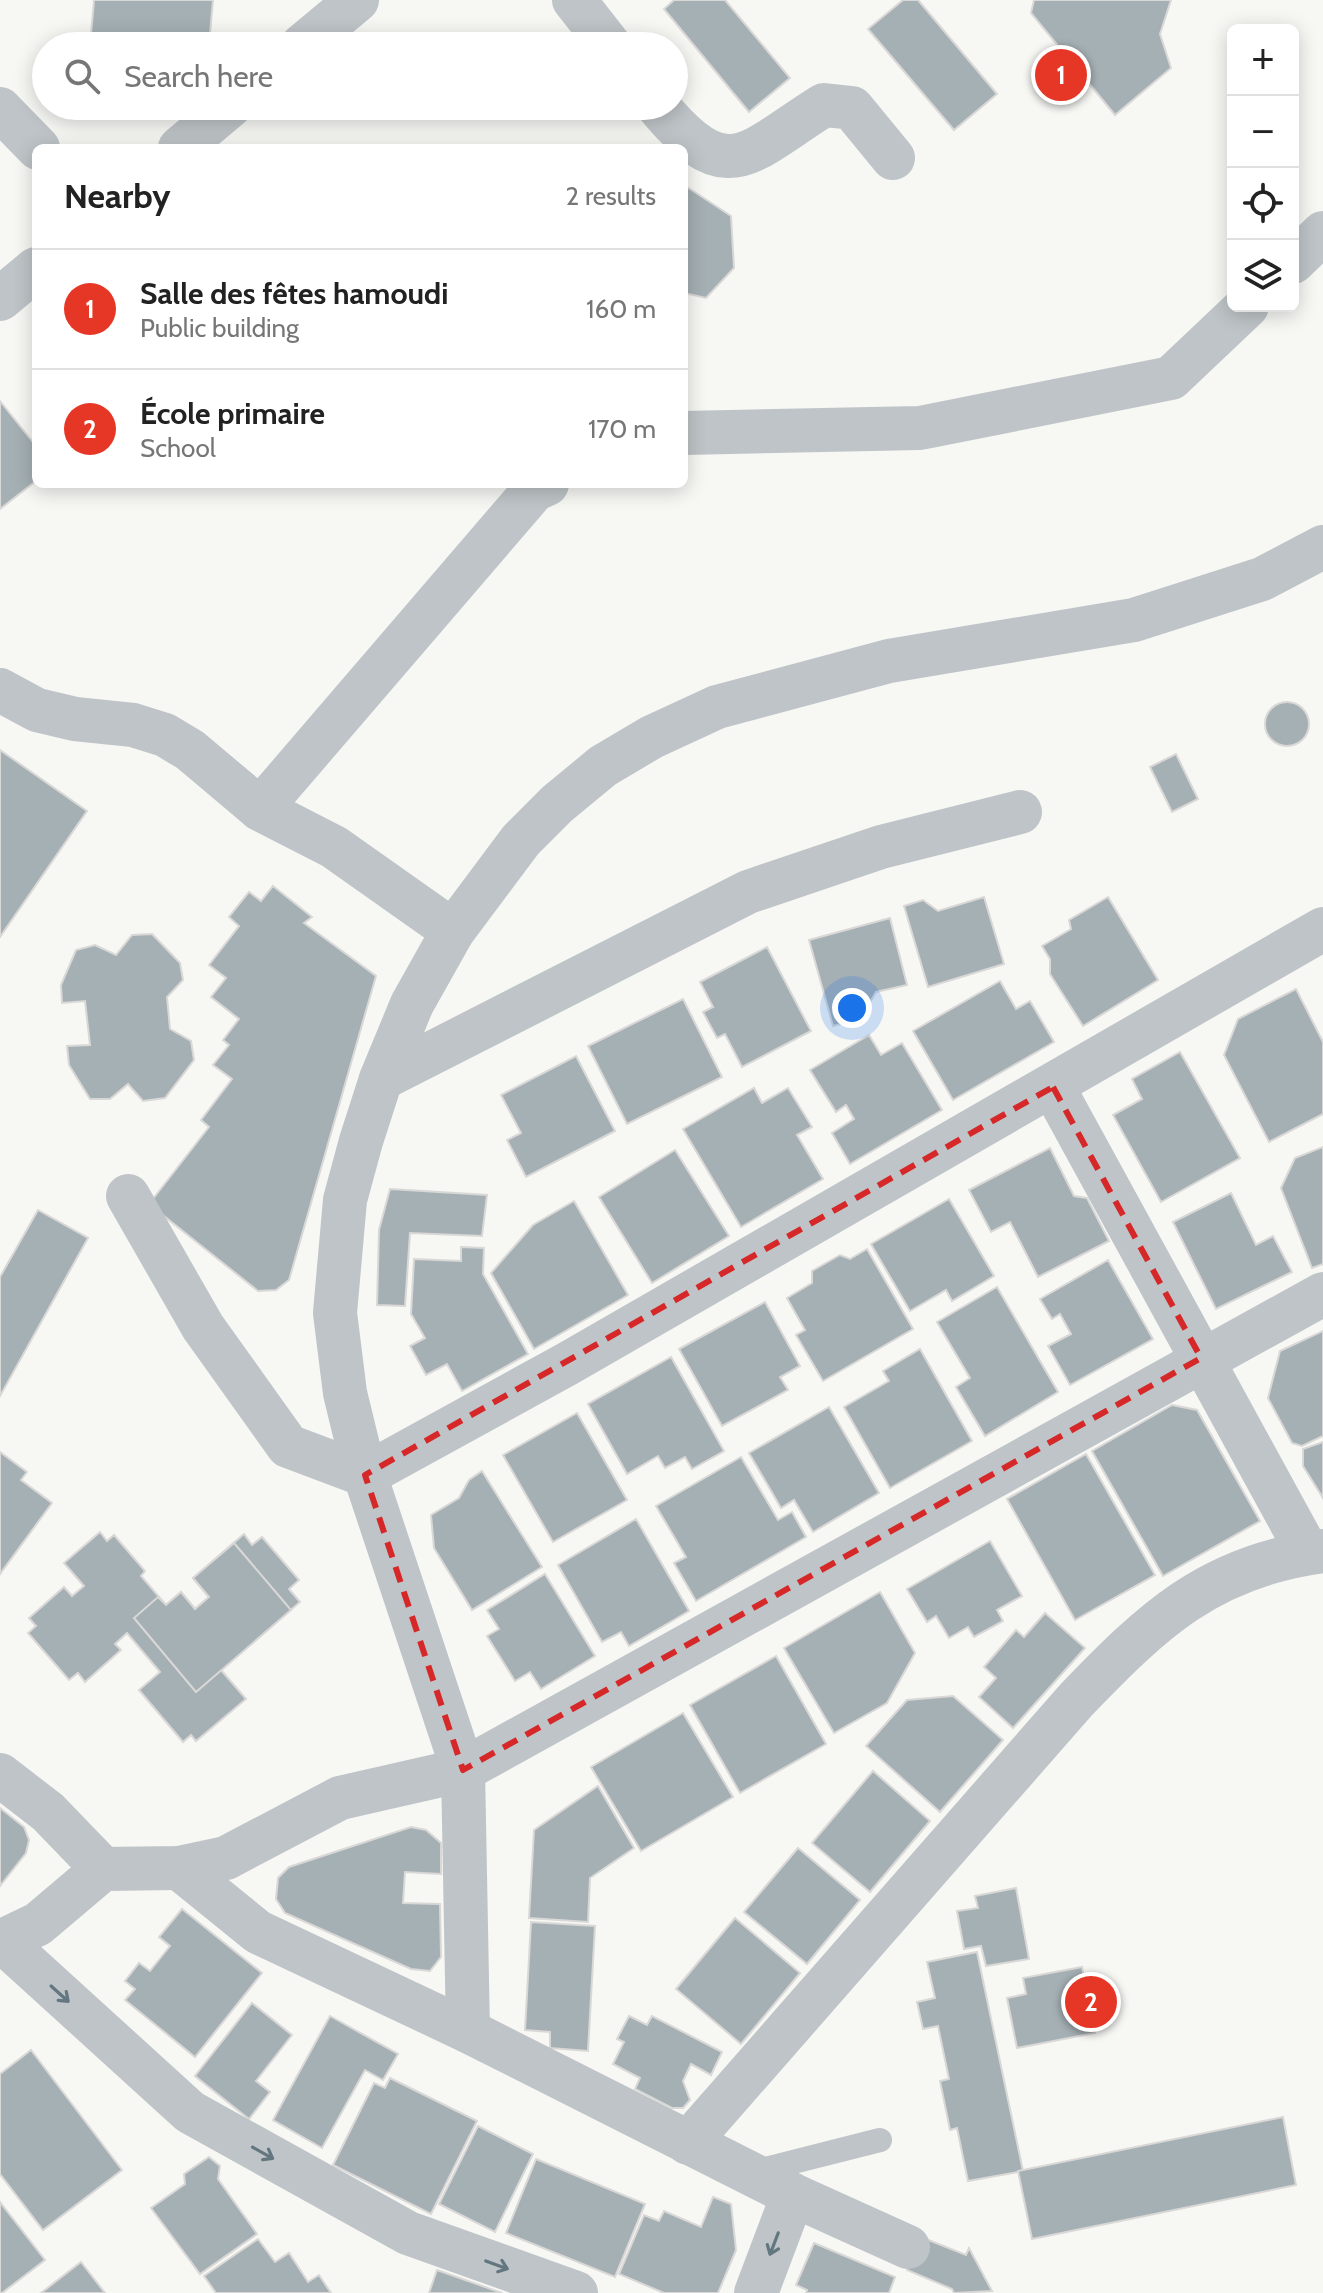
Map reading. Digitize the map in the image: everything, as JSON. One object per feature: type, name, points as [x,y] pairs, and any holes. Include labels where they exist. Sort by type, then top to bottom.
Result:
[{"type":"street","points":[[319,32],[357,0]]},
{"type":"street","points":[[574,0],[599,32]]},
{"type":"street","points":[[669,120],[679,132],[712,156],[750,154],[824,105],[852,108],[893,158]]},
{"type":"street","points":[[0,109],[34,144]]},
{"type":"street","points":[[185,144],[213,120]]},
{"type":"street","points":[[1299,256],[1323,233]]},
{"type":"street","points":[[0,299],[32,272]]},
{"type":"street","points":[[688,433],[920,428],[1171,378],[1241,312]]},
{"type":"street","points":[[260,809],[538,488]]},
{"type":"street","points":[[468,2031],[463,1770],[365,1475],[345,1393],[335,1313],[345,1200],[381,1079],[412,1004],[453,931],[521,840],[568,794],[615,758],[717,707],[889,661],[1134,620],[1262,579],[1323,547]]},
{"type":"street","points":[[0,690],[37,710],[75,719],[133,725],[165,735],[190,750],[260,809],[334,847],[453,931]]},
{"type":"street","points":[[381,1079],[748,892],[881,847],[1020,812]]},
{"type":"street","points":[[128,1196],[203,1327],[288,1446],[365,1475],[567,1364],[1323,929]]},
{"type":"street","points":[[688,2143],[1076,1700],[1142,1631],[1207,1586],[1257,1565],[1315,1552],[1201,1358],[1053,1087]]},
{"type":"street","points":[[576,2293],[408,2233],[190,2112],[1,1941],[38,1924],[103,1869],[179,1868],[226,1858],[340,1798],[463,1770],[1201,1358],[1323,1294]]},
{"type":"street","points":[[0,1775],[48,1812],[103,1869]]},
{"type":"street","points":[[179,1868],[258,1932],[468,2031],[793,2195],[908,2247]]},
{"type":"street","points":[[756,2293],[793,2195]]},
{"type":"lane","points":[[750,2173],[880,2140]]},
{"type":"highlighted area","points":[[1053,1087],[1201,1358],[463,1770],[365,1475]]},
{"type":"building","points":[[94,0],[213,0],[210,32],[91,32]]},
{"type":"building","points":[[674,0],[725,0],[790,78],[749,112],[688,38],[688,32],[683,32],[664,9]]},
{"type":"building","points":[[903,0],[918,0],[997,94],[954,130],[868,29]]},
{"type":"building","points":[[1034,0],[1171,0],[1160,34],[1171,68],[1115,115],[1031,13]]},
{"type":"building","points":[[688,188],[731,216],[734,268],[706,298],[688,294]]},
{"type":"building","points":[[0,401],[32,441],[32,484],[0,509]]},
{"type":"building","points":[[1287,702],[1303,708],[1309,724],[1303,740],[1287,746],[1271,740],[1265,724],[1271,708]]},
{"type":"building","points":[[0,750],[87,811],[0,937]]},
{"type":"building","points":[[1176,754],[1198,799],[1172,812],[1150,767]]},
{"type":"building","points":[[273,886],[312,917],[304,923],[376,976],[289,1280],[276,1290],[258,1291],[149,1204],[209,1127],[201,1120],[232,1079],[213,1065],[229,1045],[223,1040],[239,1019],[211,997],[226,978],[209,965],[239,926],[229,917],[249,892],[261,901]]},
{"type":"building","points":[[984,897],[1004,964],[928,987],[904,906],[923,900],[938,911]]},
{"type":"building","points":[[1108,897],[1158,980],[1083,1026],[1050,974],[1050,959],[1042,946],[1071,929],[1069,920]]},
{"type":"building","points":[[890,918],[907,985],[876,992],[860,1019],[833,1026],[809,940]]},
{"type":"building","points":[[152,934],[180,963],[183,980],[167,997],[170,1029],[191,1041],[194,1060],[165,1098],[143,1101],[128,1084],[110,1099],[90,1099],[69,1065],[67,1046],[90,1045],[85,1001],[62,1003],[61,985],[76,950],[95,945],[116,955],[132,935]]},
{"type":"building","points":[[767,947],[811,1031],[742,1067],[725,1034],[717,1038],[703,1012],[713,1007],[700,982]]},
{"type":"building","points":[[1000,981],[1016,1009],[1030,1001],[1054,1042],[953,1100],[913,1031]]},
{"type":"building","points":[[1296,989],[1323,1042],[1323,1114],[1269,1142],[1224,1055],[1238,1019]]},
{"type":"building","points":[[683,999],[722,1077],[627,1124],[588,1046]]},
{"type":"building","points":[[869,1035],[881,1055],[902,1043],[942,1110],[850,1164],[832,1133],[854,1119],[846,1105],[836,1112],[810,1070]]},
{"type":"building","points":[[1180,1052],[1240,1158],[1161,1202],[1113,1115],[1142,1099],[1132,1079]]},
{"type":"building","points":[[576,1056],[615,1131],[526,1177],[507,1140],[521,1133],[501,1095]]},
{"type":"building","points":[[754,1088],[762,1103],[788,1088],[812,1127],[797,1135],[823,1179],[741,1227],[683,1129]]},
{"type":"building","points":[[1323,1147],[1323,1264],[1312,1268],[1281,1188],[1295,1158]]},
{"type":"building","points":[[1050,1148],[1074,1196],[1087,1198],[1109,1241],[1038,1277],[1010,1222],[991,1232],[969,1190]]},
{"type":"building","points":[[675,1150],[729,1236],[652,1283],[599,1197]]},
{"type":"building","points":[[390,1189],[487,1195],[482,1236],[410,1233],[405,1306],[377,1305],[379,1230]]},
{"type":"building","points":[[1231,1193],[1256,1245],[1273,1236],[1292,1272],[1216,1309],[1173,1222]]},
{"type":"building","points":[[949,1199],[994,1276],[952,1301],[946,1290],[910,1311],[871,1244]]},
{"type":"building","points":[[574,1201],[628,1295],[534,1349],[491,1273],[533,1225]]},
{"type":"building","points":[[38,1210],[88,1238],[0,1396],[0,1277]]},
{"type":"building","points":[[461,1247],[484,1248],[483,1274],[528,1354],[462,1391],[447,1364],[426,1375],[410,1346],[425,1338],[411,1314],[414,1259],[461,1261]]},
{"type":"building","points":[[867,1249],[913,1329],[823,1381],[796,1335],[805,1330],[787,1298],[812,1283],[812,1271],[840,1255],[850,1259]]},
{"type":"building","points":[[1108,1260],[1153,1339],[1070,1385],[1048,1346],[1071,1334],[1060,1314],[1052,1319],[1040,1299]]},
{"type":"building","points":[[997,1287],[1058,1392],[985,1436],[956,1387],[970,1378],[937,1322]]},
{"type":"building","points":[[765,1302],[800,1366],[780,1377],[788,1390],[722,1426],[679,1349]]},
{"type":"building","points":[[1323,1331],[1323,1436],[1302,1446],[1292,1443],[1268,1398],[1280,1351]]},
{"type":"building","points":[[920,1349],[972,1441],[890,1488],[844,1407],[889,1381],[883,1371]]},
{"type":"building","points":[[671,1357],[724,1451],[692,1469],[685,1457],[665,1468],[658,1456],[627,1474],[588,1404]]},
{"type":"building","points":[[1172,1405],[1197,1410],[1260,1521],[1163,1576],[1092,1451]]},
{"type":"building","points":[[829,1407],[879,1493],[813,1532],[794,1500],[781,1508],[749,1453]]},
{"type":"building","points":[[577,1413],[627,1500],[553,1542],[503,1455]]},
{"type":"building","points":[[1323,1442],[1323,1498],[1303,1466],[1303,1449]]},
{"type":"building","points":[[0,1452],[27,1472],[21,1480],[52,1503],[0,1574]]},
{"type":"building","points":[[1086,1454],[1155,1575],[1075,1620],[1007,1499]]},
{"type":"building","points":[[741,1457],[778,1520],[792,1512],[806,1537],[696,1601],[674,1563],[686,1557],[656,1506]]},
{"type":"building","points":[[482,1471],[542,1567],[472,1610],[434,1548],[431,1515],[459,1498],[469,1480]]},
{"type":"building","points":[[636,1519],[689,1611],[629,1646],[621,1632],[602,1642],[558,1565]]},
{"type":"building","points":[[100,1532],[107,1541],[114,1535],[145,1571],[141,1576],[166,1605],[181,1592],[195,1609],[209,1597],[193,1578],[244,1534],[252,1545],[262,1537],[299,1580],[289,1589],[300,1602],[221,1670],[246,1699],[196,1741],[191,1735],[183,1742],[139,1690],[160,1672],[127,1633],[115,1644],[121,1650],[85,1682],[78,1673],[69,1680],[28,1633],[36,1626],[29,1618],[64,1587],[72,1596],[84,1586],[64,1563]]},
{"type":"building","points":[[990,1541],[1022,1596],[997,1610],[1003,1621],[974,1637],[968,1627],[949,1638],[936,1616],[927,1622],[907,1589]]},
{"type":"building","points":[[234,1543],[291,1610],[196,1692],[134,1618],[158,1597],[166,1605],[181,1592],[195,1609],[209,1597],[193,1578]]},
{"type":"building","points":[[545,1574],[595,1656],[541,1689],[530,1672],[515,1681],[487,1636],[499,1629],[487,1610]]},
{"type":"building","points":[[880,1592],[915,1653],[887,1703],[834,1733],[784,1648]]},
{"type":"building","points":[[1045,1613],[1085,1648],[1013,1728],[979,1697],[996,1678],[984,1667],[1016,1630],[1024,1637]]},
{"type":"building","points":[[776,1656],[826,1744],[740,1793],[690,1705]]},
{"type":"building","points":[[953,1696],[1003,1740],[940,1812],[866,1746],[907,1700]]},
{"type":"building","points":[[683,1713],[733,1797],[641,1851],[591,1767]]},
{"type":"building","points":[[873,1771],[930,1821],[870,1892],[812,1843]]},
{"type":"building","points":[[598,1786],[634,1848],[590,1878],[588,1922],[529,1918],[534,1830]]},
{"type":"building","points":[[0,1808],[24,1827],[29,1840],[26,1853],[0,1886]]},
{"type":"building","points":[[411,1827],[426,1830],[441,1843],[441,1874],[405,1872],[403,1903],[440,1904],[441,1957],[430,1971],[411,1969],[285,1913],[276,1899],[278,1878],[289,1867]]},
{"type":"building","points":[[798,1848],[860,1900],[807,1964],[744,1912]]},
{"type":"building","points":[[1016,1888],[1029,1959],[986,1966],[981,1946],[964,1949],[957,1911],[978,1908],[975,1896]]},
{"type":"building","points":[[182,1909],[262,1973],[195,2057],[125,2000],[135,1989],[125,1981],[139,1963],[150,1971],[170,1946],[159,1937]]},
{"type":"building","points":[[735,1918],[800,1973],[741,2044],[676,1989]]},
{"type":"building","points":[[531,1922],[595,1926],[588,2051],[550,2048],[550,2032],[525,2030]]},
{"type":"building","points":[[977,1952],[1023,2171],[968,2181],[957,2128],[950,2130],[940,2081],[949,2079],[938,2026],[923,2029],[917,2002],[935,1998],[927,1962]]},
{"type":"building","points":[[1082,1967],[1095,2033],[1017,2048],[1007,1998],[1026,1994],[1023,1978]]},
{"type":"building","points":[[252,2003],[292,2035],[256,2081],[270,2092],[249,2119],[195,2076]]},
{"type":"building","points":[[330,2016],[398,2054],[383,2080],[365,2070],[322,2148],[273,2120]]},
{"type":"building","points":[[629,2016],[647,2025],[652,2016],[722,2052],[711,2075],[691,2064],[683,2081],[690,2100],[683,2108],[672,2108],[635,2089],[640,2078],[613,2064],[624,2042],[617,2039]]},
{"type":"building","points":[[31,2050],[122,2170],[43,2230],[0,2174],[0,2074]]},
{"type":"building","points":[[390,2078],[477,2121],[431,2214],[333,2165],[374,2083],[385,2088]]},
{"type":"building","points":[[1283,2117],[1296,2185],[1032,2239],[1018,2171]]},
{"type":"building","points":[[478,2126],[533,2154],[495,2232],[439,2204]]},
{"type":"building","points":[[209,2157],[220,2166],[218,2179],[257,2234],[200,2274],[151,2208],[185,2184],[184,2174]]},
{"type":"building","points":[[536,2159],[645,2204],[615,2277],[506,2233]]},
{"type":"building","points":[[713,2197],[731,2204],[736,2250],[718,2293],[664,2293],[619,2274],[644,2215],[659,2221],[664,2211],[701,2227]]},
{"type":"building","points":[[0,2202],[45,2260],[2,2293],[0,2293]]},
{"type":"building","points":[[921,2237],[966,2255],[969,2248],[992,2291],[954,2293],[952,2289],[907,2270]]},
{"type":"building","points":[[258,2239],[275,2262],[289,2253],[308,2282],[319,2275],[331,2293],[216,2293],[204,2276]]},
{"type":"building","points":[[814,2243],[895,2277],[889,2293],[806,2293],[807,2290],[796,2285]]},
{"type":"building","points":[[81,2262],[105,2293],[41,2293]]},
{"type":"building","points":[[437,2270],[502,2293],[429,2293]]},
{"type":"place","name":"Salle des fêtes hamoudi","points":[[1061,75]]},
{"type":"place","name":"École primaire","points":[[1091,2002]]}]
